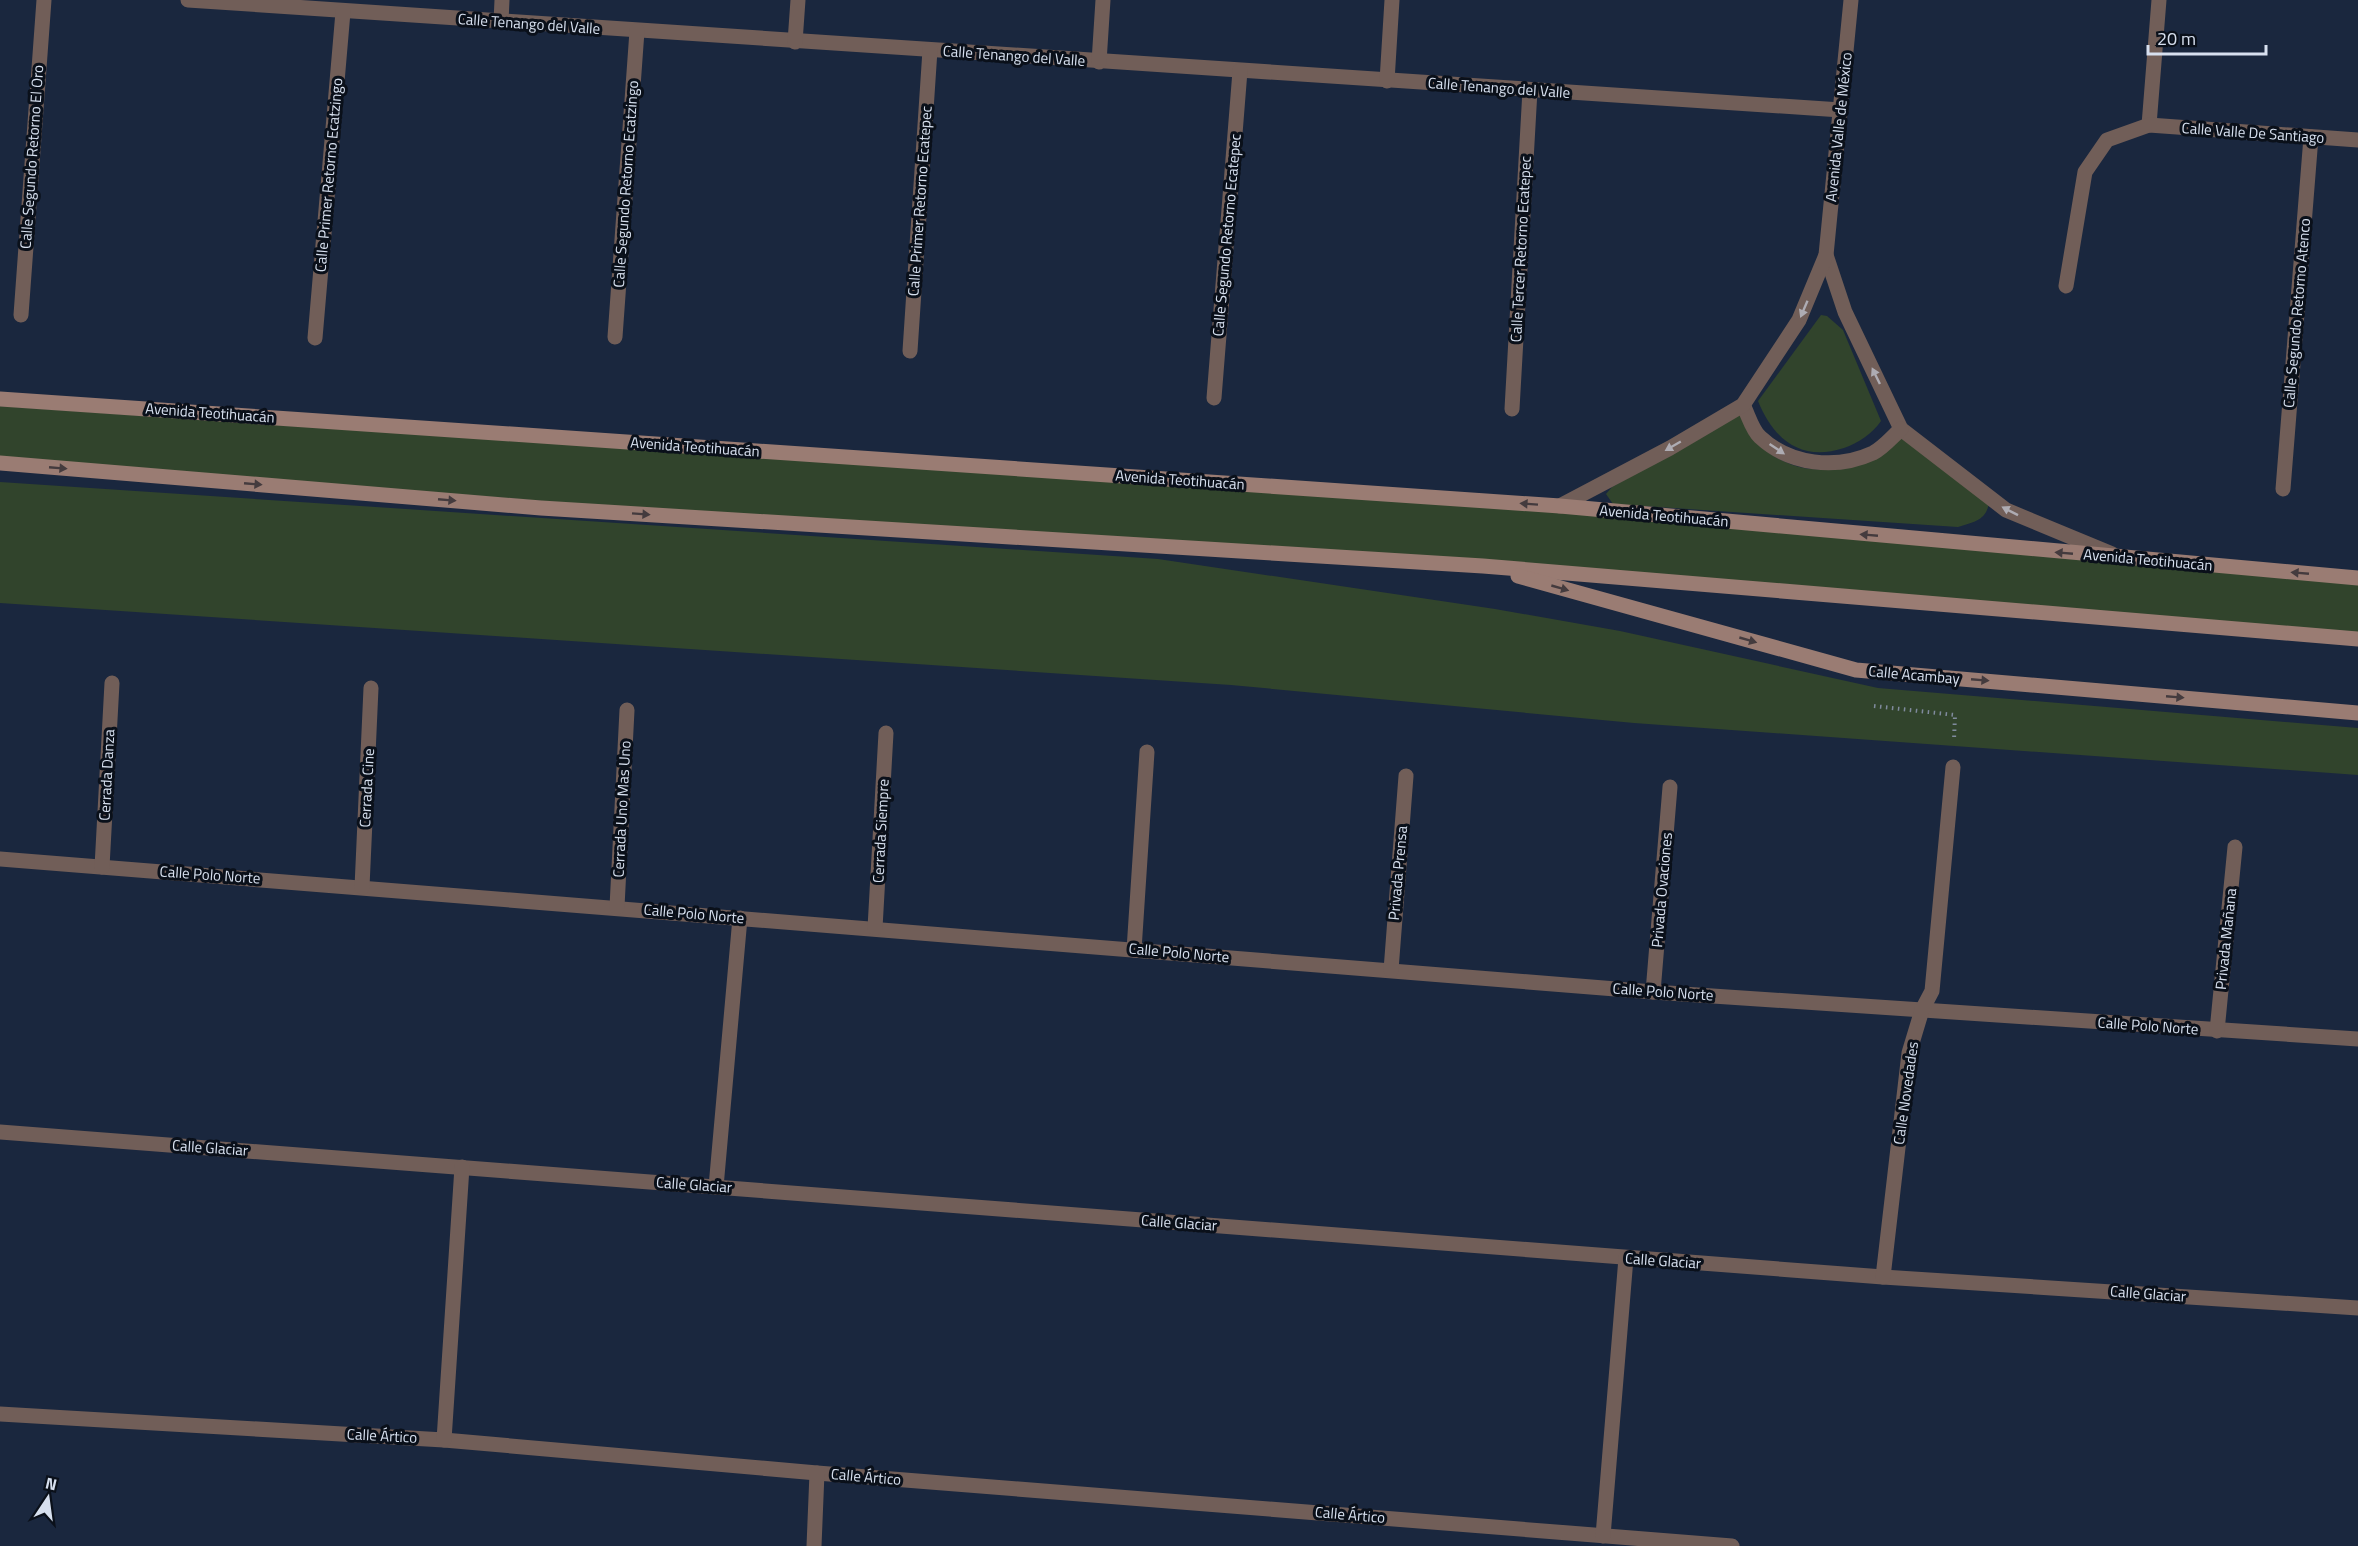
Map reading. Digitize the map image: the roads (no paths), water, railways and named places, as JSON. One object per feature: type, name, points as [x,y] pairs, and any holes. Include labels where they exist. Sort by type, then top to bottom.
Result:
[{"type":"main road","name":"Avenida Teotihuacán","points":[[0,399],[1560,506],[2358,578]]},
{"type":"main road","points":[[0,463],[541,508],[1484,566],[2358,639]]},
{"type":"main road","name":"Calle Acambay","points":[[1484,566],[1856,670],[2358,713]]},
{"type":"street","name":"Calle Segundo Retorno El Oro","points":[[21,315],[44,0]]},
{"type":"street","name":"Calle Tenango del Valle","points":[[190,0],[1840,110]]},
{"type":"street","points":[[501,22],[502,0]]},
{"type":"street","points":[[795,42],[798,0]]},
{"type":"street","points":[[1100,62],[1103,0]]},
{"type":"street","points":[[1387,81],[1392,0]]},
{"type":"street","name":"Avenida Valle de México","points":[[1560,506],[1670,448],[1743,405],[1799,320],[1827,255],[1851,0]]},
{"type":"street","points":[[2066,286],[2085,172],[2107,140],[2149,125],[2159,0]]},
{"type":"street","name":"Calle Primer Retorno Ecatzingo","points":[[315,338],[343,12]]},
{"type":"street","name":"Calle Segundo Retorno Ecatzingo","points":[[615,338],[637,31]]},
{"type":"street","name":"Calle Primer Retorno Ecatepec","points":[[910,351],[930,50]]},
{"type":"street","name":"Calle Segundo Retorno Ecatepec","points":[[1214,398],[1240,71]]},
{"type":"street","name":"Calle Tercer Retorno Ecatepec","points":[[1512,409],[1530,90]]},
{"type":"street","name":"Calle Valle De Santiago","points":[[2149,125],[2358,140]]},
{"type":"street","name":"Calle Segundo Retorno Atenco","points":[[2283,489],[2311,137]]},
{"type":"street","name":"Avenida Valle de México","points":[[1827,255],[1845,312],[1901,429],[2006,510],[2122,558]]},
{"type":"street","points":[[1743,405],[1758,436],[1787,456],[1817,463],[1844,461],[1874,452],[1901,429]]},
{"type":"street","name":"Cerrada Danza","points":[[102,867],[112,683]]},
{"type":"street","name":"Cerrada Cine","points":[[362,887],[371,688]]},
{"type":"street","name":"Cerrada Uno Mas Uno","points":[[617,908],[627,710]]},
{"type":"street","name":"Cerrada Siempre","points":[[875,928],[886,733]]},
{"type":"street","points":[[1134,950],[1147,753]]},
{"type":"street","name":"Calle Novedades","points":[[1882,1277],[1909,1053],[1922,1010],[1932,991],[1953,767]]},
{"type":"street","name":"Privada Prensa","points":[[1391,970],[1406,776]]},
{"type":"street","name":"Privada Ovaciones","points":[[1653,992],[1670,787]]},
{"type":"street","name":"Privada Mañana","points":[[2217,1031],[2235,848]]},
{"type":"street","name":"Calle Polo Norte","points":[[0,859],[1653,992],[2358,1039]]},
{"type":"street","points":[[716,1186],[740,918]]},
{"type":"street","name":"Calle Glaciar","points":[[0,1132],[1626,1258],[2358,1308]]},
{"type":"street","points":[[444,1440],[462,1167]]},
{"type":"street","points":[[1603,1536],[1626,1258]]},
{"type":"street","name":"Calle Ártico","points":[[0,1414],[444,1440],[817,1473],[1732,1546]]},
{"type":"street","points":[[814,1546],[817,1473]]}]
